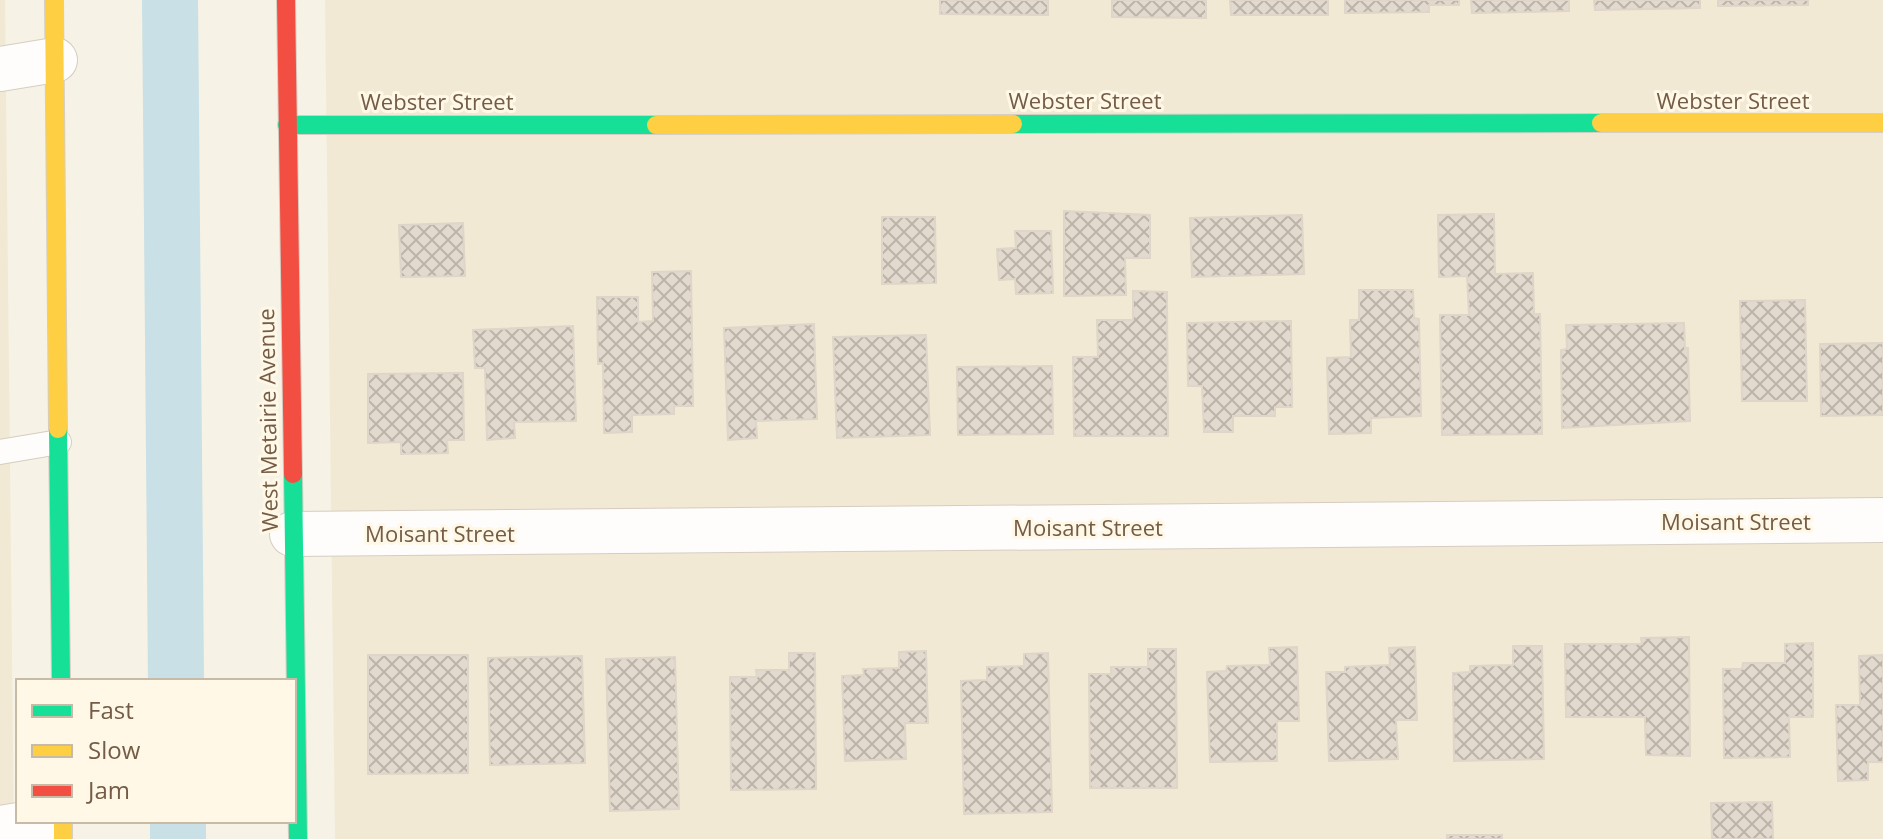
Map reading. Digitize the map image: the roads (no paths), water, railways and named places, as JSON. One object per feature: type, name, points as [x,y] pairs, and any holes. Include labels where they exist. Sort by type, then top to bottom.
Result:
[{"type":"street","points":[[54,0],[61,679]]},
{"type":"street","name":"West Metairie Avenue","points":[[286,0],[295,679]]},
{"type":"street","points":[[0,69],[55,60]]},
{"type":"street","name":"Webster Street","points":[[287,125],[1883,123]]},
{"type":"street","name":"Moisant Street","points":[[292,534],[1883,520]]},
{"type":"street","name":"West Metairie Avenue","points":[[296,737],[298,839]]},
{"type":"street","points":[[0,828],[30,823]]},
{"type":"lane","points":[[0,452],[59,442]]},
{"type":"waterway","points":[[170,0],[176,679]]},
{"type":"waterway","points":[[178,823],[178,839]]}]
